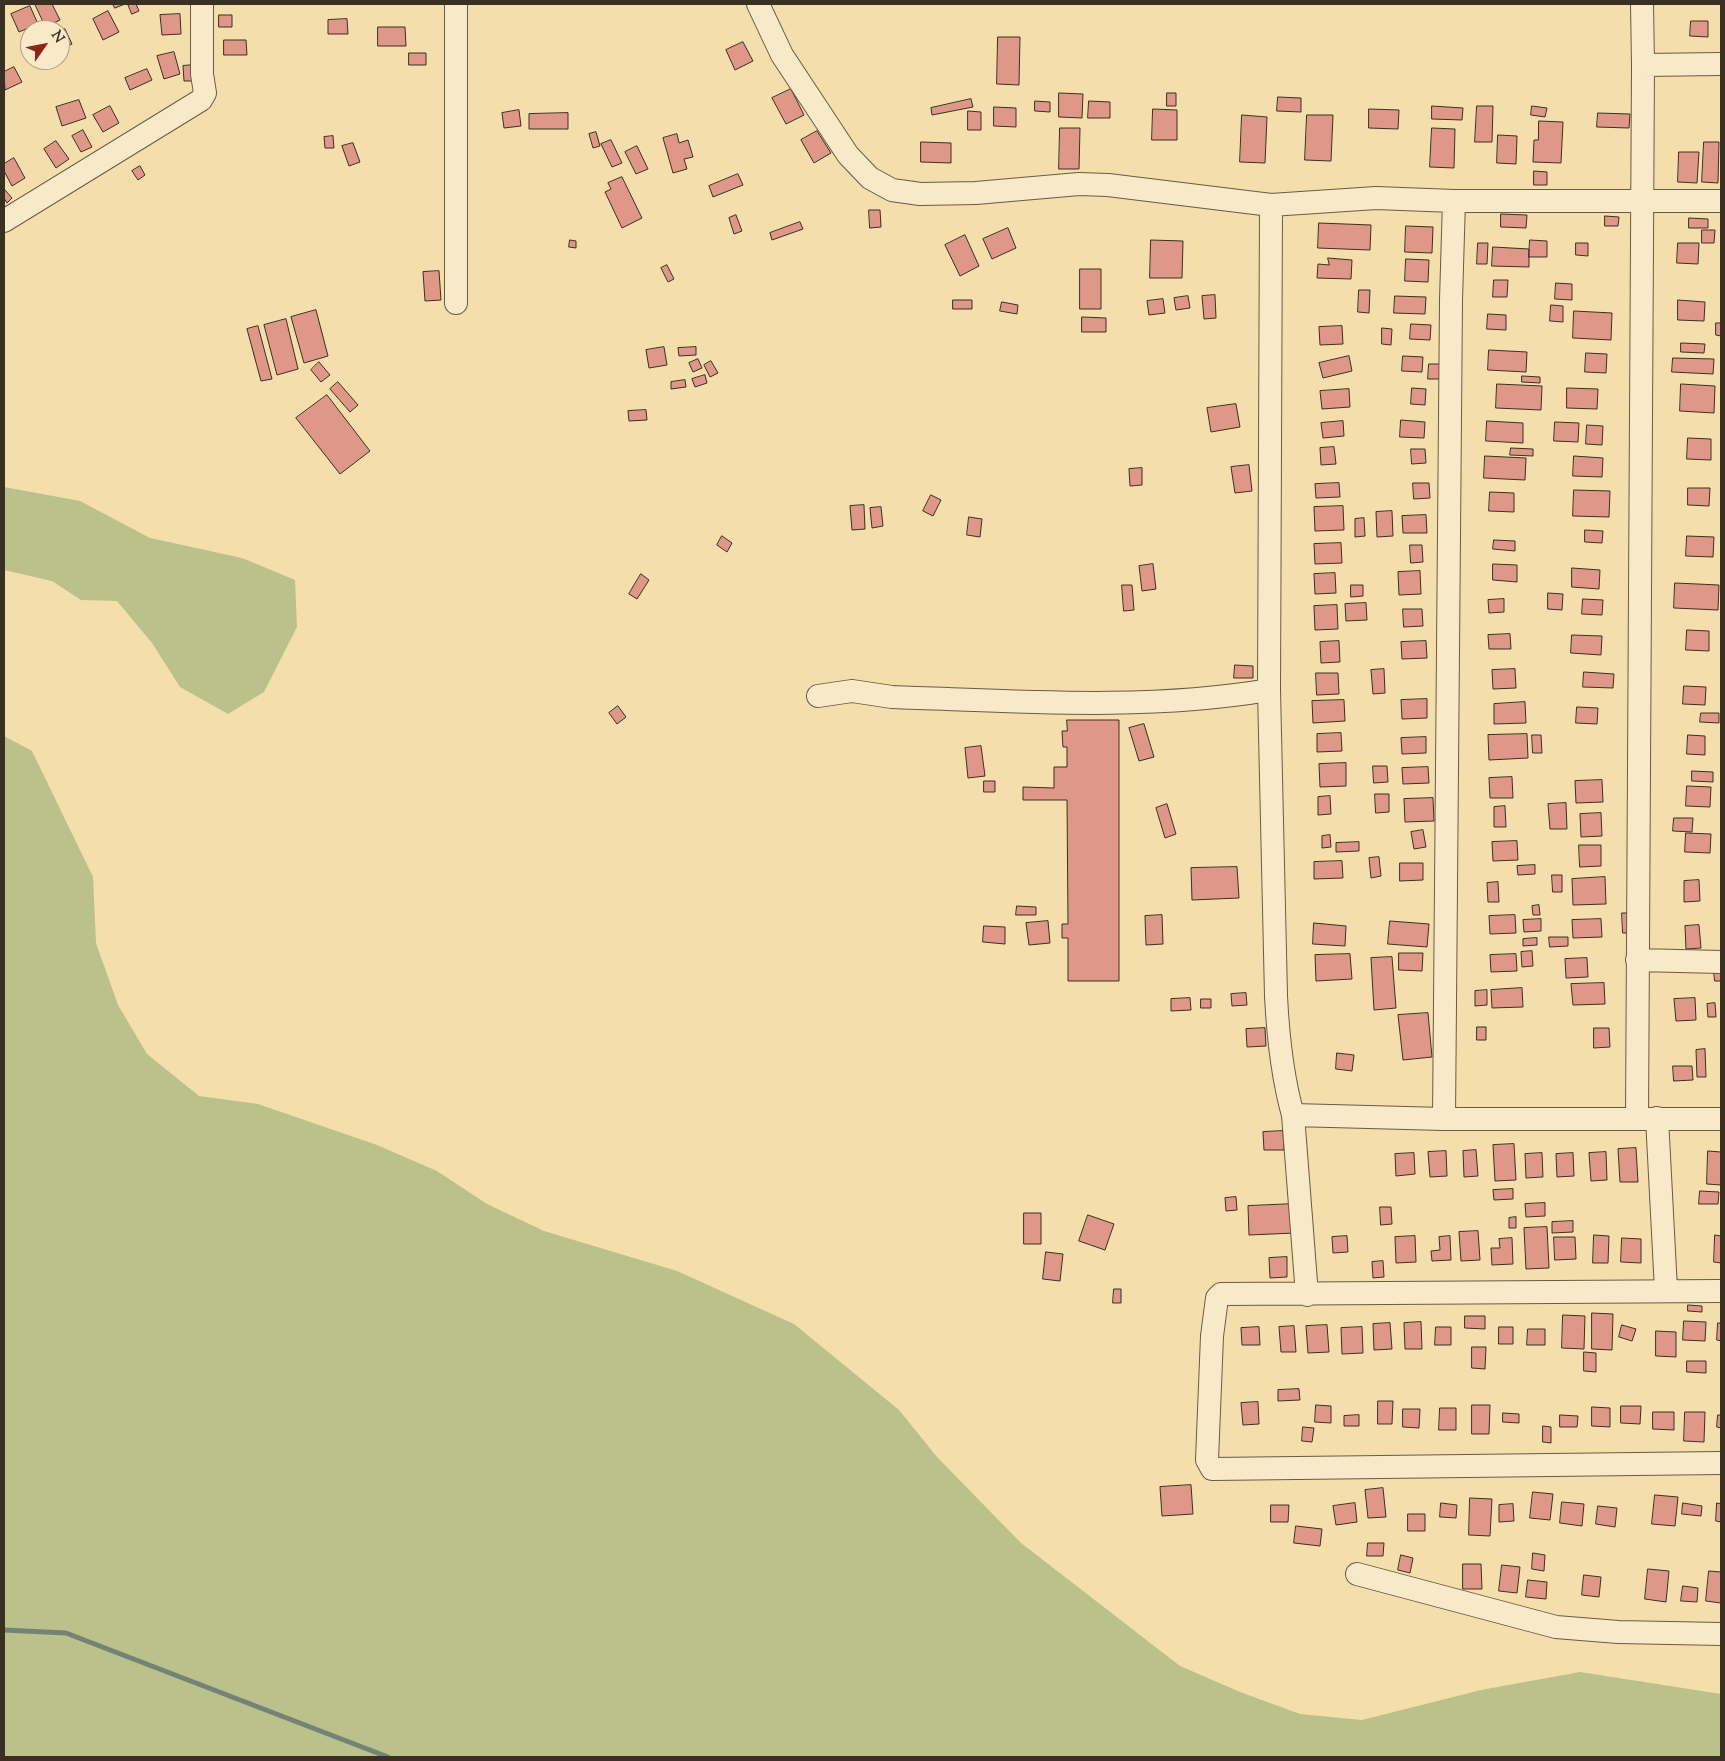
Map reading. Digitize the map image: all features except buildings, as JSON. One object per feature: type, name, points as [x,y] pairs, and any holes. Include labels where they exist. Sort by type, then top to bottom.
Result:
[{"type":"street","points":[[4,221],[130,146],[201,100],[205,93],[202,74],[202,4]]},
{"type":"street","points":[[456,4],[456,303]]},
{"type":"street","points":[[758,4],[782,55],[848,155],[870,178],[892,190],[920,194],[976,193],[1079,184],[1108,185],[1271,205],[1376,198],[1454,201],[1721,201]]},
{"type":"street","points":[[1642,4],[1637,960],[1647,1118],[1666,1290]]},
{"type":"street","points":[[1643,65],[1721,64]]},
{"type":"street","points":[[1444,1119],[1450,349],[1454,201]]},
{"type":"street","points":[[1271,205],[1269,690],[1278,1033],[1286,1092],[1293,1115],[1307,1295]]},
{"type":"street","points":[[818,696],[852,691],[892,697],[1146,703],[1226,698],[1269,690]]},
{"type":"street","points":[[1637,960],[1721,962]]},
{"type":"street","points":[[1293,1115],[1444,1119],[1721,1119]]},
{"type":"street","points":[[1721,1291],[1226,1294],[1217,1298],[1212,1336],[1207,1460],[1212,1469],[1721,1463]]},
{"type":"street","points":[[1357,1574],[1556,1627],[1618,1632],[1721,1634]]},
{"type":"green space","points":[[4,487],[80,501],[150,538],[242,558],[295,580],[297,627],[264,692],[228,714],[180,687],[152,643],[117,601],[81,600],[52,581],[4,570]]},
{"type":"green space","points":[[4,736],[32,751],[93,877],[96,943],[118,1005],[147,1054],[199,1096],[258,1104],[377,1145],[437,1171],[487,1204],[544,1231],[677,1271],[794,1324],[899,1410],[937,1457],[1021,1543],[1180,1666],[1240,1692],[1300,1714],[1362,1720],[1481,1690],[1580,1672],[1721,1694],[1721,1757],[4,1757]]},
{"type":"waterway","points":[[4,1630],[66,1633],[388,1757]]}]
